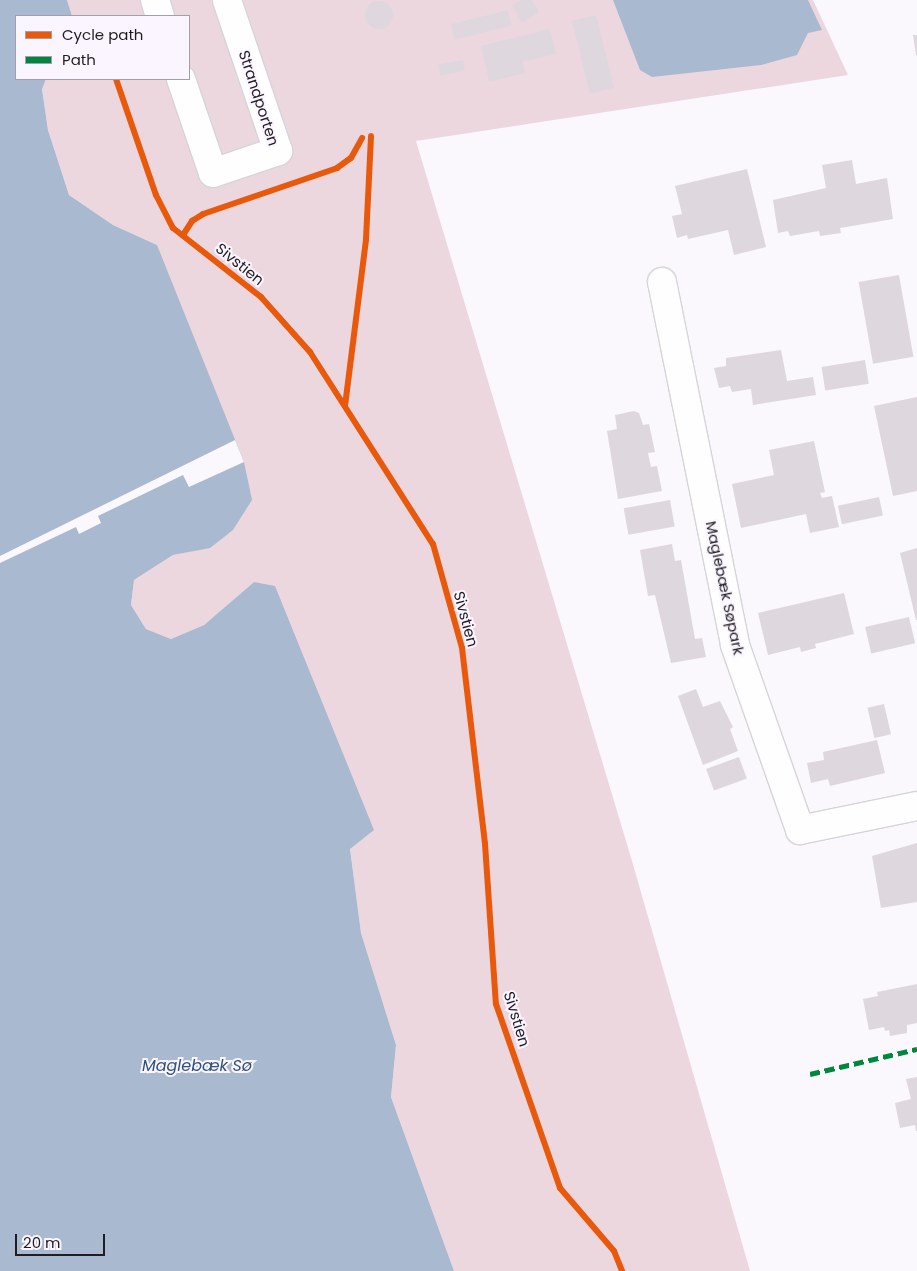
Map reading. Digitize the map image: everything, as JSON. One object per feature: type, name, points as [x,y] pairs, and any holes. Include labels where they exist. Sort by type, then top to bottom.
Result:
[{"type":"street","points":[[155,0],[160,15]]},
{"type":"street","name":"Strandporten","points":[[181,80],[213,173],[278,151],[227,0]]},
{"type":"street","name":"Maglebæk Søpark","points":[[662,282],[735,645],[800,830],[917,806]]},
{"type":"shaded area","points":[[67,0],[813,0],[848,75],[416,141],[632,861],[750,1271],[454,1271],[391,1097],[396,1045],[361,933],[350,849],[254,582],[204,625],[171,639],[146,629],[131,605],[134,580],[173,555],[210,547],[157,245],[113,225],[69,195],[48,130],[42,88],[46,80],[190,80],[190,15],[72,15]]},
{"type":"water","name":"Maglebæk Sø","points":[[0,0],[67,0],[72,15],[15,15],[15,80],[46,80],[42,89],[48,130],[69,195],[113,225],[157,245],[244,462],[252,500],[233,530],[210,548],[173,555],[134,580],[131,605],[146,629],[171,639],[204,625],[254,582],[275,586],[374,830],[350,849],[361,933],[396,1045],[391,1097],[454,1271],[0,1271]]},
{"type":"water","points":[[613,0],[808,0],[822,30],[808,33],[797,55],[761,65],[652,77],[640,70]]},
{"type":"pier","points":[[235,440],[244,462],[189,487],[183,475],[98,516],[101,523],[79,534],[76,527],[0,563],[0,556]]},
{"type":"building","points":[[521,0],[532,0],[539,12],[522,23],[512,5]]},
{"type":"building","points":[[379,1],[389,5],[393,15],[389,25],[379,29],[369,25],[365,15],[369,5]]},
{"type":"building","points":[[508,10],[512,26],[455,40],[451,24]]},
{"type":"building","points":[[596,15],[614,88],[590,94],[572,21]]},
{"type":"building","points":[[550,29],[556,54],[522,62],[525,73],[489,82],[481,46]]},
{"type":"building","points":[[913,35],[917,35],[917,55],[916,55]]},
{"type":"building","points":[[463,60],[465,71],[440,75],[438,64]]},
{"type":"building","points":[[852,160],[856,184],[887,178],[893,219],[840,228],[841,233],[820,236],[819,231],[790,236],[788,231],[778,233],[773,200],[826,188],[822,165]]},
{"type":"building","points":[[747,169],[766,247],[734,255],[728,230],[688,239],[687,235],[677,238],[672,216],[682,214],[675,186]]},
{"type":"building","points":[[899,275],[913,357],[873,364],[859,282]]},
{"type":"building","points":[[781,350],[787,381],[813,377],[816,395],[753,405],[751,389],[732,392],[730,386],[719,388],[714,368],[726,366],[726,358]]},
{"type":"building","points":[[865,360],[869,384],[825,391],[822,367]]},
{"type":"building","points":[[917,397],[917,491],[893,496],[874,406]]},
{"type":"building","points":[[634,411],[639,413],[643,425],[649,424],[655,452],[648,453],[651,467],[657,466],[662,491],[618,499],[607,431],[617,429],[615,415]]},
{"type":"building","points":[[814,441],[825,492],[820,493],[822,498],[832,496],[839,527],[810,533],[806,514],[741,528],[732,484],[774,475],[769,450]]},
{"type":"building","points":[[879,497],[883,516],[842,524],[838,506]]},
{"type":"building","points":[[670,500],[675,527],[628,535],[624,508]]},
{"type":"building","points":[[672,544],[675,561],[681,560],[695,639],[702,638],[706,657],[671,663],[655,595],[648,596],[640,550]]},
{"type":"building","points":[[917,548],[917,620],[916,620],[900,553]]},
{"type":"building","points":[[844,593],[854,634],[815,644],[816,648],[801,652],[800,647],[768,655],[758,613]]},
{"type":"building","points":[[909,617],[915,643],[871,653],[865,627]]},
{"type":"building","points":[[696,689],[703,707],[720,701],[733,727],[730,729],[738,751],[703,765],[678,696]]},
{"type":"building","points":[[884,704],[891,734],[874,738],[867,708]]},
{"type":"building","points":[[877,740],[885,773],[830,786],[828,779],[811,783],[807,763],[824,760],[823,752]]},
{"type":"building","points":[[739,757],[747,779],[714,791],[706,769]]},
{"type":"building","points":[[917,843],[917,902],[881,908],[872,856]]},
{"type":"building","points":[[917,984],[917,1023],[907,1025],[907,1033],[890,1036],[889,1030],[885,1031],[884,1027],[869,1030],[863,999],[878,996],[877,992]]},
{"type":"building","points":[[917,1077],[916,1131],[915,1125],[900,1128],[895,1103],[911,1099],[906,1079]]},
{"type":"marked path","points":[[810,1074],[917,1049]]},
{"type":"cycle path","name":"Sivstien","points":[[116,80],[156,195],[173,228],[261,297],[310,352],[433,544],[462,648],[485,844],[496,1004],[560,1188],[614,1251],[622,1271]]},
{"type":"cycle path","points":[[345,406],[366,239],[371,136]]},
{"type":"cycle path","points":[[183,235],[192,221],[203,214],[337,168],[351,158],[362,138]]}]
